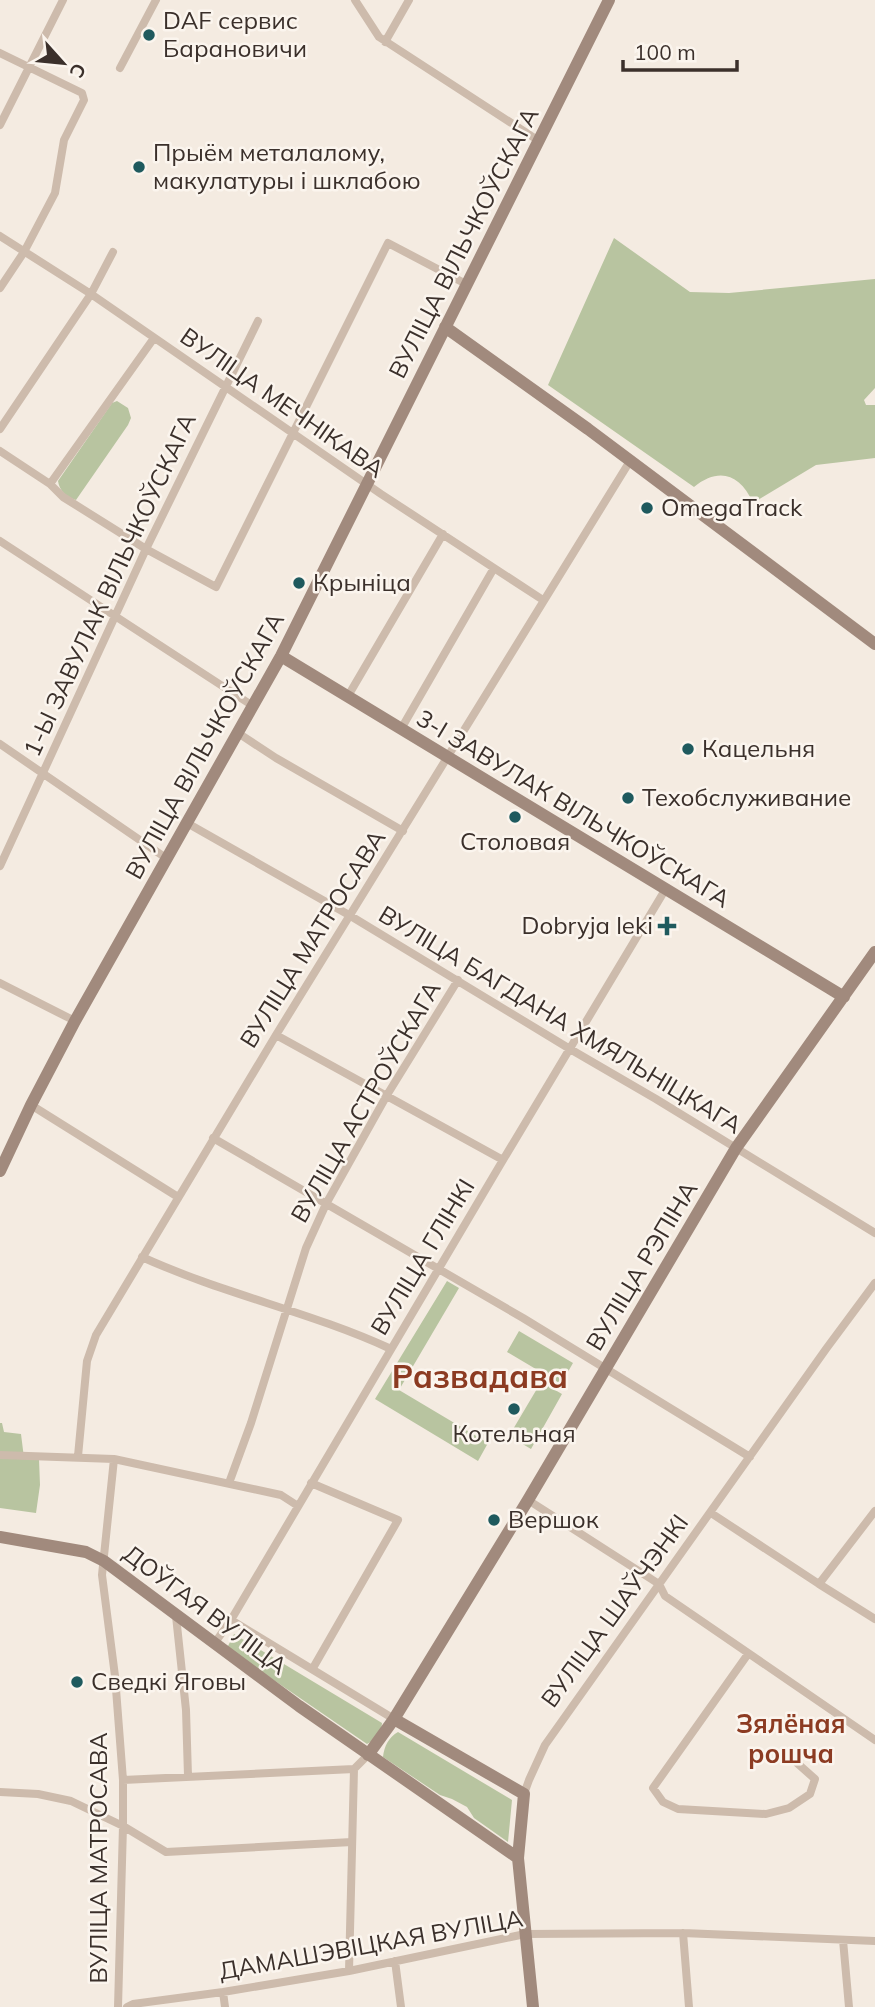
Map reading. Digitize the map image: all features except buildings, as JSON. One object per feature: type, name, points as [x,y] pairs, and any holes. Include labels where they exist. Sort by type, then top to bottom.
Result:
[{"type":"street","points":[[0,125],[63,0]]},
{"type":"street","points":[[120,68],[156,0]]},
{"type":"street","points":[[355,0],[385,42],[539,141]]},
{"type":"street","points":[[385,42],[409,0]]},
{"type":"street","name":"ВУЛІЦА ВІЛЬЧКОЎСКАГА","points":[[0,1171],[75,1021],[281,656],[609,0]]},
{"type":"street","points":[[0,53],[82,93],[84,100],[64,140],[55,193],[24,253],[0,288]]},
{"type":"street","name":"ВУЛІЦА МЕЧНІКАВА","points":[[0,236],[91,294],[293,434],[543,600]]},
{"type":"street","points":[[0,451],[50,484],[63,497],[146,549],[216,587],[388,243],[466,284]]},
{"type":"street","points":[[0,429],[91,294],[113,251]]},
{"type":"street","name":"1-Ы ЗАВУЛАК ВІЛЬЧКОЎСКАГА","points":[[0,866],[146,549],[258,321]]},
{"type":"street","points":[[445,327],[875,644]]},
{"type":"street","points":[[50,484],[154,338]]},
{"type":"street","name":"ВУЛІЦА МАТРОСАВА","points":[[78,1456],[89,1353],[96,1335],[275,1035],[630,461]]},
{"type":"street","points":[[348,696],[443,534]]},
{"type":"street","points":[[0,541],[253,706]]},
{"type":"street","points":[[401,729],[494,568]]},
{"type":"street","name":"3-І ЗАВУЛАК ВІЛЬЧКОЎСКАГА","points":[[281,656],[844,997]]},
{"type":"street","points":[[238,733],[403,831]]},
{"type":"street","points":[[0,744],[166,858]]},
{"type":"street","name":"ВУЛІЦА БАГДАНА ХМЯЛЬНІЦКАГА","points":[[187,823],[349,915],[875,1233]]},
{"type":"street","name":"ВУЛІЦА ГЛІНКІ","points":[[214,1644],[231,1620],[665,890]]},
{"type":"street","name":"ВУЛІЦА РЭПІНА","points":[[394,1719],[528,1500],[736,1148],[875,952]]},
{"type":"street","name":"ВУЛІЦА АСТРОЎСКАГА","points":[[229,1483],[251,1423],[306,1248],[326,1204],[387,1095],[458,980]]},
{"type":"street","points":[[0,983],[75,1021]]},
{"type":"street","points":[[275,1035],[503,1160]]},
{"type":"street","points":[[31,1105],[178,1198]]},
{"type":"street","points":[[213,1138],[523,1318],[750,1457]]},
{"type":"street","points":[[142,1257],[391,1349]]},
{"type":"street","name":"ВУЛІЦА ШАЎЧЭНКІ","points":[[533,2007],[518,1858],[524,1794],[534,1768],[545,1745],[875,1283]]},
{"type":"street","points":[[0,1455],[114,1459],[281,1495],[298,1506]]},
{"type":"street","name":"ВУЛІЦА МАТРОСАВА","points":[[114,1459],[102,1575],[115,1676],[123,1780],[118,2007]]},
{"type":"street","points":[[312,1483],[398,1520],[313,1668]]},
{"type":"street","points":[[528,1500],[659,1584],[665,1596],[875,1740]]},
{"type":"street","points":[[819,1584],[875,1511]]},
{"type":"street","points":[[711,1513],[875,1619]]},
{"type":"street","name":"ДОЎГАЯ ВУЛІЦА","points":[[0,1537],[86,1552],[104,1561],[368,1755],[518,1858]]},
{"type":"street","points":[[176,1616],[186,1710],[188,1776]]},
{"type":"street","name":"ДОЎГАЯ ВУЛІЦА","points":[[231,1620],[524,1794]]},
{"type":"street","points":[[748,1654],[653,1788],[663,1802],[678,1809],[766,1814],[789,1808],[810,1794],[815,1779],[797,1763]]},
{"type":"street","points":[[123,1780],[354,1769],[368,1755],[394,1719]]},
{"type":"street","points":[[349,1971],[354,1769]]},
{"type":"street","points":[[0,1792],[38,1794],[71,1801],[123,1826],[166,1852],[352,1842]]},
{"type":"street","points":[[683,1933],[690,2007]]},
{"type":"street","name":"ДАМАШЭВІЦКАЯ ВУЛІЦА","points":[[127,2007],[349,1971],[526,1934],[683,1933],[875,1941]]},
{"type":"street","points":[[843,1940],[849,2007]]},
{"type":"street","points":[[395,1961],[401,2007]]},
{"type":"street","points":[[223,1992],[225,2007]]},
{"type":"green space","points":[[614,238],[690,292],[729,293],[875,279],[875,388],[864,400],[866,405],[875,405],[875,458],[816,465],[753,503],[742,485],[728,477],[712,477],[694,487],[548,385]]},
{"type":"green space","points":[[117,401],[128,408],[131,418],[128,425],[76,500],[73,499],[62,490],[58,481],[112,403]]},
{"type":"green space","points":[[447,1281],[459,1288],[399,1390],[488,1443],[478,1461],[375,1399]]},
{"type":"green space","points":[[519,1331],[573,1363],[561,1384],[507,1352]]},
{"type":"green space","points":[[541,1382],[562,1394],[531,1449],[509,1436]]},
{"type":"green space","points":[[0,1423],[4,1432],[21,1434],[24,1458],[39,1459],[40,1485],[36,1513],[0,1508]]},
{"type":"green space","points":[[234,1634],[382,1723],[377,1735],[367,1744],[227,1648]]},
{"type":"green space","points":[[398,1732],[512,1800],[508,1842],[474,1818],[467,1807],[440,1795],[383,1757],[388,1742]]},
{"type":"place","name":"DAF сервис Барановичи","points":[[149,35]]},
{"type":"place","name":"Прыём металалому, макулатуры і шклабою","points":[[139,167]]},
{"type":"place","name":"OmegaTrack","points":[[647,508]]},
{"type":"place","name":"Крыніца","points":[[299,583]]},
{"type":"place","name":"Кацельня","points":[[688,749]]},
{"type":"place","name":"Техобслуживание","points":[[628,798]]},
{"type":"place","name":"Столовая","points":[[515,817]]},
{"type":"place","name":"Dobryja leki","points":[[667,926]]},
{"type":"place","name":"Котельная","points":[[514,1409]]},
{"type":"place","name":"Вершок","points":[[494,1520]]},
{"type":"place","name":"Сведкі Яговы","points":[[77,1682]]},
{"type":"district","name":"Развадава","points":[[480,1377]]},
{"type":"district","name":"Зялёная рошча","points":[[791,1739]]}]
